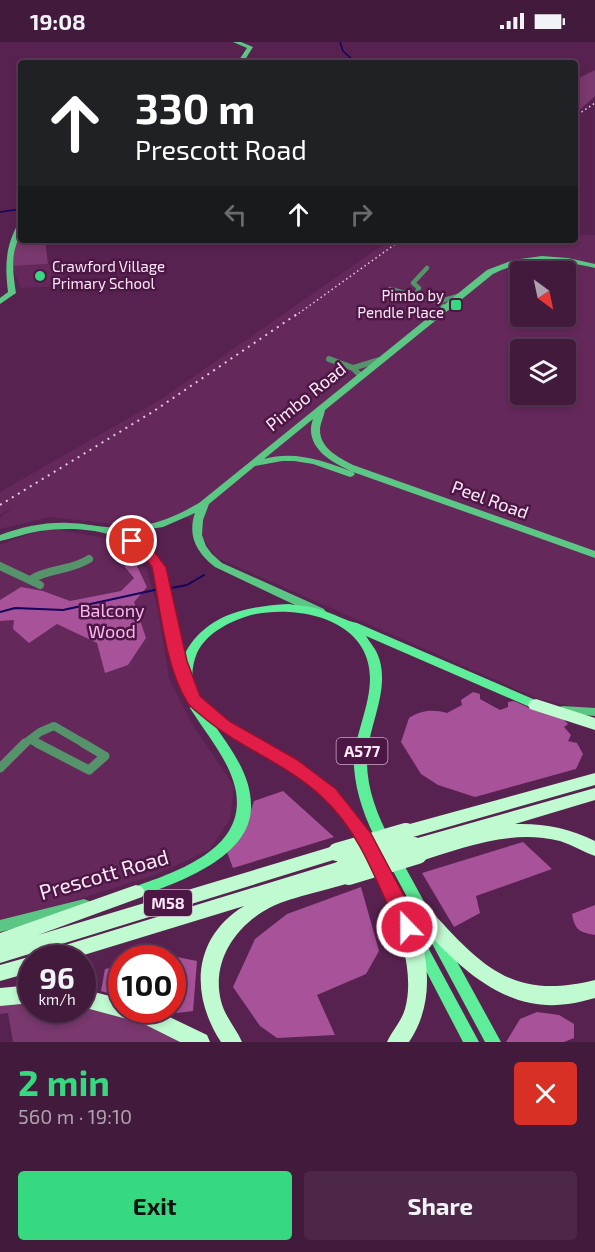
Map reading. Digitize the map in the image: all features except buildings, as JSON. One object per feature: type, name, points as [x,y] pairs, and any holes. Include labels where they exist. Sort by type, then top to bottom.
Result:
[{"type":"highway","points":[[536,705],[595,724]]},
{"type":"highway","name":"M58","points":[[413,844],[595,779]]},
{"type":"highway","points":[[495,832],[595,796]]},
{"type":"highway","name":"M58","points":[[93,945],[413,844],[595,796]]},
{"type":"highway","points":[[343,865],[413,844],[526,829],[552,832],[573,838],[595,849]]},
{"type":"highway","name":"M58","points":[[96,946],[144,936],[266,901],[343,865]]},
{"type":"highway","name":"M58","points":[[0,955],[343,865]]},
{"type":"highway","points":[[0,941],[136,892]]},
{"type":"highway","points":[[232,1042],[219,1026],[212,1008],[208,991],[210,966],[222,935],[235,921],[266,901]]},
{"type":"highway","points":[[397,1042],[405,1032],[416,1008],[419,993],[417,964],[401,909]]},
{"type":"highway","points":[[426,918],[473,967],[504,986],[542,996],[564,996],[595,989]]},
{"type":"highway","points":[[0,973],[18,968]]},
{"type":"highway","points":[[0,997],[18,995]]},
{"type":"highway","points":[[162,1023],[200,1042]]},
{"type":"main road","name":"A577","points":[[471,1042],[364,837],[330,794],[290,764],[223,725],[193,699],[186,683],[187,670],[193,650],[211,629],[228,619],[261,609],[300,609],[320,612],[536,705]]},
{"type":"main road","name":"A577","points":[[344,623],[361,638],[370,650],[375,664],[375,684],[361,754],[361,778],[369,808],[374,822],[493,1042]]},
{"type":"main road","name":"Prescott Road","points":[[136,892],[191,870],[218,854],[235,836],[243,821],[246,800],[239,776],[193,699]]},
{"type":"street","points":[[236,42],[250,47],[242,60]]},
{"type":"street","points":[[0,302],[10,295],[11,243],[18,231]]},
{"type":"street","name":"Pimbo Road","points":[[106,530],[132,530],[165,524],[204,503],[325,405],[357,372],[382,359],[416,331],[442,305],[461,295],[490,272],[516,261],[556,258],[595,266]]},
{"type":"street","points":[[415,296],[419,288],[413,283],[427,268]]},
{"type":"street","points":[[390,289],[442,305]]},
{"type":"street","points":[[329,359],[357,372]]},
{"type":"street","name":"Peel Road","points":[[325,405],[315,428],[319,445],[339,462],[374,477],[595,555]]},
{"type":"street","name":"Peel Road","points":[[250,466],[277,458],[295,457],[313,460],[354,475],[374,477]]},
{"type":"street","points":[[204,503],[197,518],[196,537],[203,552],[221,567],[320,612]]},
{"type":"street","points":[[0,538],[47,525],[75,525],[106,530],[139,545],[153,558],[161,573],[186,683]]},
{"type":"street","points":[[30,580],[46,570],[78,567],[90,559]]},
{"type":"street","points":[[0,566],[40,585]]},
{"type":"street","points":[[536,705],[570,711],[595,712]]},
{"type":"street","points":[[0,768],[31,740],[48,727],[54,726],[105,756],[89,770],[31,740]]},
{"type":"street","name":"Prescott Road","points":[[0,926],[136,892]]},
{"type":"shaded area","points":[[595,70],[595,96],[578,111],[578,78]]},
{"type":"shaded area","points":[[578,234],[595,235],[595,711],[539,699],[217,558],[188,518],[125,525],[49,517],[0,529],[0,518],[12,508],[0,515],[0,492],[160,400],[386,243],[578,243]]},
{"type":"shaded area","points":[[18,236],[18,243],[45,243],[48,264],[12,266],[13,243]]},
{"type":"shaded area","name":"Crawford Village Primary School","points":[[59,264],[66,286],[21,288],[12,266]]},
{"type":"shaded area","points":[[58,530],[111,539],[131,549],[147,570],[158,610],[169,679],[192,724],[234,786],[230,819],[209,850],[155,875],[0,924],[0,545],[35,532]]},
{"type":"shaded area","points":[[18,1002],[18,1023],[96,1023],[96,1009],[108,1012],[108,1023],[141,1023],[184,1042],[13,1042],[8,1013],[0,1014],[0,1003]]},
{"type":"green space","name":"Balcony Wood","points":[[124,566],[137,566],[147,587],[134,602],[146,638],[128,665],[105,673],[97,643],[57,624],[29,643],[13,629],[14,620],[0,621],[0,600],[21,587],[43,591],[70,601],[121,591],[134,578]]},
{"type":"green space","points":[[473,692],[480,694],[480,699],[500,710],[508,707],[508,702],[514,701],[536,711],[541,708],[560,716],[568,724],[564,727],[571,735],[568,741],[577,743],[583,754],[576,769],[475,797],[438,785],[421,774],[401,742],[409,718],[427,711],[447,713],[462,705],[461,700]]},
{"type":"green space","points":[[283,791],[334,837],[233,868],[227,852],[243,834],[254,801]]},
{"type":"green space","points":[[523,842],[552,869],[476,896],[480,913],[454,927],[422,873]]},
{"type":"green space","points":[[361,887],[379,951],[366,974],[317,995],[335,1035],[277,1038],[260,1026],[233,987],[255,939],[287,914]]},
{"type":"green space","points":[[595,905],[595,935],[579,930],[572,914]]},
{"type":"green space","points":[[186,959],[197,961],[193,1011],[186,1012]]},
{"type":"green space","points":[[108,968],[108,993],[101,991],[105,969]]},
{"type":"green space","points":[[537,1012],[559,1015],[574,1024],[574,1038],[564,1042],[506,1042],[520,1019]]},
{"type":"waterway","points":[[340,42],[343,51],[353,60]]},
{"type":"waterway","points":[[0,212],[18,209]]},
{"type":"waterway","points":[[171,588],[187,585],[204,575]]},
{"type":"waterway","points":[[0,612],[15,608],[63,610],[159,589]]},
{"type":"railway","points":[[578,114],[595,103]]},
{"type":"railway","points":[[295,316],[397,243]]},
{"type":"railway","points":[[0,505],[154,411],[297,314]]},
{"type":"place","name":"Crawford Village Primary School","points":[[40,276]]},
{"type":"place","name":"Pimbo by Pendle Place","points":[[456,305]]},
{"type":"route","points":[[132,541],[148,553],[159,567],[179,661],[188,691],[193,699],[223,725],[290,764],[330,794],[350,816],[364,837],[401,909],[407,927]]}]
